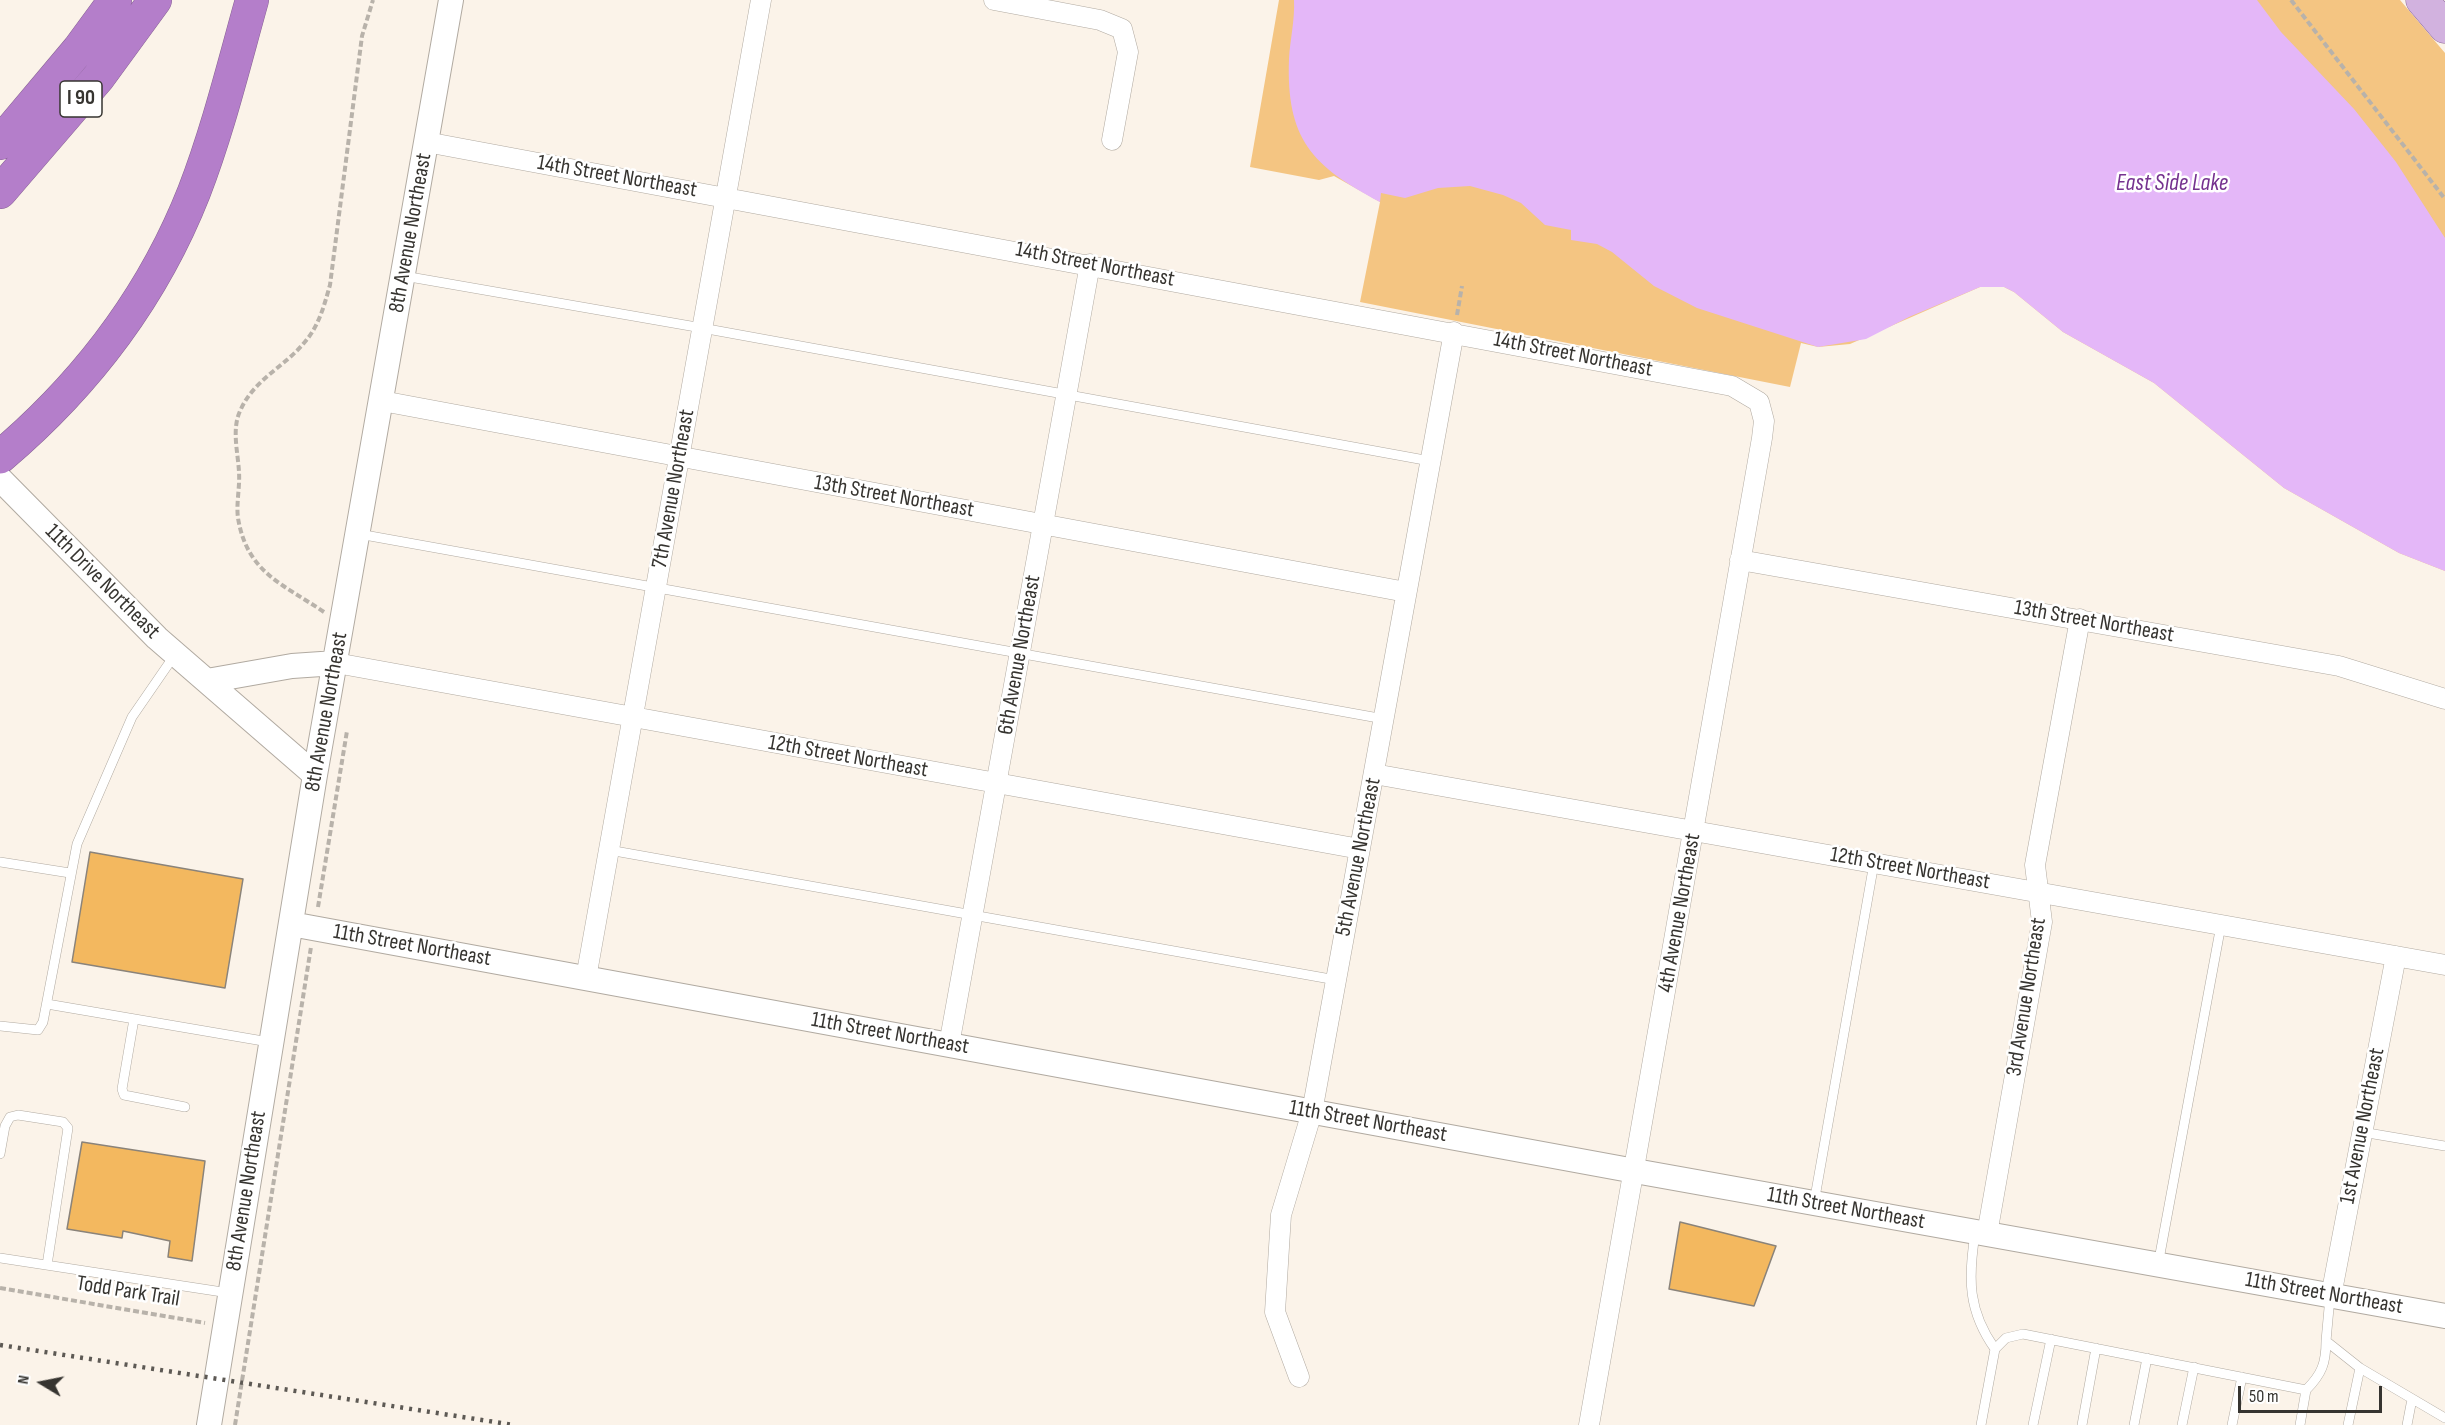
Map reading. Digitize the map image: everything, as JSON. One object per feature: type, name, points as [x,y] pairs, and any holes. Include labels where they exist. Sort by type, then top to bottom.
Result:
[{"type":"highway","name":"I 90","points":[[0,143],[72,57],[115,0]]},
{"type":"highway","name":"I 90","points":[[0,192],[98,78],[155,0]]},
{"type":"highway","points":[[0,457],[58,404],[94,363],[123,325],[166,255],[207,155],[252,0]]},
{"type":"main road","points":[[2422,0],[2445,27]]},
{"type":"street","name":"8th Avenue Northeast","points":[[209,1425],[315,775],[451,0]]},
{"type":"street","name":"7th Avenue Northeast","points":[[586,978],[761,0]]},
{"type":"street","points":[[994,0],[1100,20],[1122,29],[1128,52],[1112,140]]},
{"type":"street","name":"14th Street Northeast","points":[[426,142],[1454,332],[1732,386],[1759,402]]},
{"type":"street","name":"6th Avenue Northeast","points":[[949,1046],[1090,264]]},
{"type":"street","name":"5th Avenue Northeast","points":[[1299,1377],[1275,1312],[1281,1215],[1312,1112],[1454,332]]},
{"type":"street","name":"13th Street Northeast","points":[[382,401],[1406,592]]},
{"type":"street","name":"4th Avenue Northeast","points":[[1589,1425],[1762,438],[1764,421],[1759,402]]},
{"type":"street","name":"11th Drive Northeast","points":[[0,479],[113,595],[175,653],[315,775]]},
{"type":"street","name":"13th Street Northeast","points":[[1740,560],[2339,666],[2445,699]]},
{"type":"street","name":"3rd Avenue Northeast","points":[[1981,1233],[2042,922],[2036,865],[2080,619]]},
{"type":"street","points":[[292,666],[321,646],[342,627]]},
{"type":"street","points":[[207,681],[292,666],[336,663]]},
{"type":"street","name":"12th Street Northeast","points":[[336,663],[1360,849]]},
{"type":"street","name":"12th Street Northeast","points":[[1374,774],[2445,965]]},
{"type":"street","name":"11th Street Northeast","points":[[291,924],[1635,1171],[2445,1316]]},
{"type":"street","name":"1st Avenue Northeast","points":[[2331,1296],[2396,956]]},
{"type":"lane","points":[[404,276],[1430,461]]},
{"type":"lane","points":[[359,534],[1384,719]]},
{"type":"lane","points":[[0,1026],[38,1030],[47,1004],[77,844],[132,717],[175,653]]},
{"type":"lane","points":[[609,850],[972,917],[1336,980]]},
{"type":"lane","points":[[0,862],[70,873]]},
{"type":"lane","points":[[1814,1203],[1874,863]]},
{"type":"lane","points":[[2158,1265],[2221,925]]},
{"type":"lane","points":[[47,1004],[272,1043]]},
{"type":"lane","points":[[134,1019],[122,1089],[124,1095],[184,1107]]},
{"type":"lane","points":[[0,1154],[5,1126],[10,1117],[18,1115],[63,1122],[68,1128],[47,1265]]},
{"type":"lane","points":[[2362,1132],[2445,1146]]},
{"type":"lane","points":[[1981,1233],[1970,1266],[1972,1302],[1981,1329],[1995,1349]]},
{"type":"lane","points":[[0,1258],[231,1293]]},
{"type":"lane","points":[[2300,1425],[2306,1389],[2319,1377],[2326,1361],[2331,1296]]},
{"type":"lane","points":[[1981,1425],[1995,1349],[2006,1338],[2023,1334],[2306,1389]]},
{"type":"lane","points":[[2033,1425],[2051,1339]]},
{"type":"lane","points":[[2326,1341],[2360,1368],[2445,1418]]},
{"type":"lane","points":[[2082,1425],[2096,1348]]},
{"type":"lane","points":[[2134,1425],[2146,1358]]},
{"type":"lane","points":[[2182,1425],[2194,1367]]},
{"type":"lane","points":[[2348,1425],[2360,1368]]},
{"type":"lane","points":[[2232,1425],[2242,1377]]},
{"type":"lane","points":[[2408,1425],[2412,1399]]},
{"type":"path","points":[[342,627],[261,570],[248,552],[238,517],[236,427],[240,409],[252,392],[304,344],[319,321],[332,274],[362,36],[374,0]]},
{"type":"path","points":[[2291,0],[2445,199]]},
{"type":"path","points":[[1454,332],[1461,286]]},
{"type":"path","points":[[235,1425],[348,724]]},
{"type":"path","name":"Todd Park Trail","points":[[0,1288],[199,1319],[248,1338]]},
{"type":"shaded area","name":"East Side Lake","points":[[1279,0],[2400,0],[2445,53],[2445,571],[2399,553],[2284,488],[2154,383],[2063,332],[2014,292],[2004,287],[1980,287],[1850,344],[1818,347],[1801,343],[1790,387],[1360,302],[1380,202],[1334,176],[1319,180],[1250,167]]},
{"type":"water","name":"East Side Lake","points":[[1294,0],[2257,0],[2281,32],[2354,109],[2396,162],[2445,238],[2445,571],[2399,553],[2284,488],[2154,383],[2063,332],[2014,292],[2004,287],[1980,287],[1909,317],[1866,339],[1818,347],[1697,308],[1654,286],[1612,252],[1597,244],[1571,240],[1571,230],[1545,225],[1521,203],[1503,195],[1470,186],[1438,188],[1405,198],[1381,193],[1380,202],[1356,189],[1321,162],[1308,147],[1299,130],[1292,110],[1289,87]]},
{"type":"building","points":[[90,852],[243,879],[225,988],[72,962]]},
{"type":"building","points":[[82,1142],[205,1161],[192,1261],[168,1257],[170,1241],[123,1231],[122,1238],[67,1229]]},
{"type":"building","points":[[1680,1222],[1776,1246],[1754,1306],[1669,1289]]},
{"type":"railway","points":[[0,1345],[514,1425]]}]
